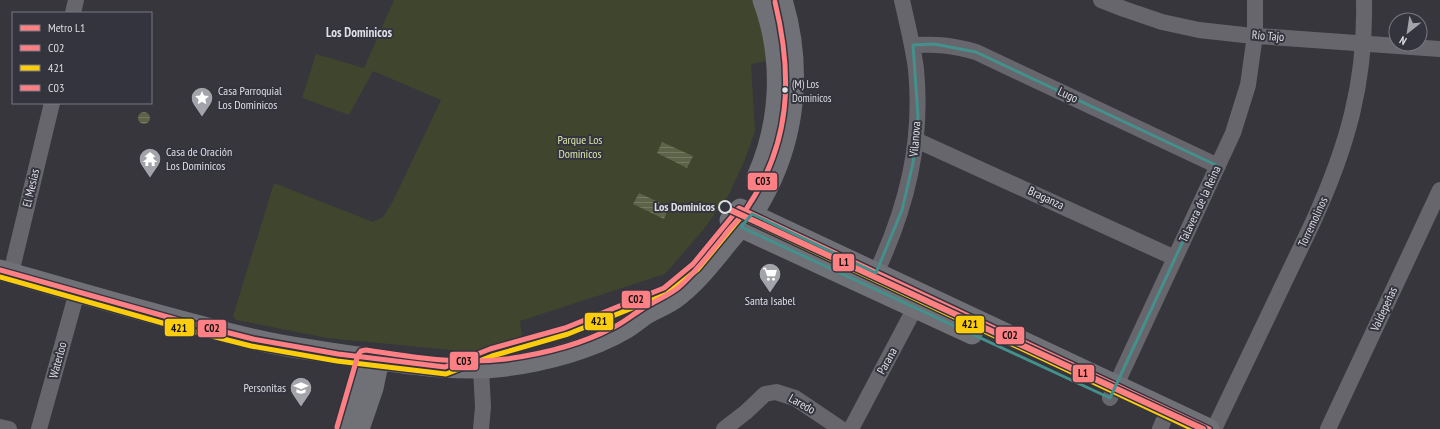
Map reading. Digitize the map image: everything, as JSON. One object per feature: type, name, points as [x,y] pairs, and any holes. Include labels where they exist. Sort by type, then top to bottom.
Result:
[{"type":"main road","points":[[741,217],[750,190],[762,164],[770,138],[776,110],[776,54],[771,26],[763,0]]},
{"type":"main road","points":[[6,272],[182,321],[284,346],[440,366],[481,368],[507,366],[567,353],[624,330],[645,315],[664,288],[693,264],[765,193],[778,162],[788,132],[792,102],[794,77],[792,51],[782,0]]},
{"type":"main road","points":[[741,217],[876,273],[920,302]]},
{"type":"main road","points":[[741,217],[1113,392],[1209,429]]},
{"type":"main road","points":[[344,429],[360,378],[372,358]]},
{"type":"main road","points":[[359,429],[373,388],[372,358]]},
{"type":"main road","points":[[1113,392],[1167,427]]},
{"type":"street","points":[[73,12],[76,0]]},
{"type":"street","name":"Vilanova","points":[[876,273],[889,245],[902,210],[913,163],[916,140],[918,92],[912,45],[902,0]]},
{"type":"street","name":"Río Tajo","points":[[1101,0],[1143,16],[1174,25],[1218,32],[1440,49]]},
{"type":"street","name":"Talavera de la Reina","points":[[1113,392],[1218,166],[1244,100],[1249,78],[1255,35],[1255,0]]},
{"type":"street","name":"Torremolinos","points":[[1214,429],[1313,222],[1342,150],[1355,104],[1362,67],[1364,0]]},
{"type":"street","name":"Lugo","points":[[912,45],[934,44],[976,52],[1218,166]]},
{"type":"street","name":"El Mesías","points":[[6,272],[52,104]]},
{"type":"street","name":"Braganza","points":[[916,140],[1175,258]]},
{"type":"street","name":"Valdepeñas","points":[[1328,429],[1440,190]]},
{"type":"street","name":"Waterloo","points":[[39,429],[76,292]]},
{"type":"street","name":"Parana","points":[[851,429],[920,302]]},
{"type":"street","points":[[481,368],[483,407],[481,429]]},
{"type":"street","name":"Laredo","points":[[724,429],[746,412],[765,394],[776,392],[796,398],[842,429]]},
{"type":"street","points":[[0,427],[9,429]]},
{"type":"highlighted area","points":[[934,44],[976,52],[1218,166],[1110,398],[741,227],[752,214],[876,273],[902,210],[913,163],[918,116],[913,45]]},
{"type":"green space","name":"Parque Los Dominicos","points":[[394,0],[753,0],[768,61],[751,64],[755,131],[744,162],[729,194],[704,229],[665,274],[520,321],[522,336],[472,352],[327,338],[236,320],[233,316],[274,183],[373,222],[383,217],[393,201],[441,100],[373,71],[349,115],[302,98],[316,54],[364,68]]},
{"type":"shaded area","points":[[142,112],[146,112],[150,118],[146,124],[142,124],[138,120],[138,116]]},
{"type":"shaded area","points":[[662,142],[693,156],[687,168],[657,153]]},
{"type":"shaded area","points":[[639,193],[669,207],[664,219],[633,204]]},
{"type":"metro line","name":"L1","points":[[724,207],[1203,429]]},
{"type":"transit line","name":"C03","points":[[337,427],[358,355],[361,351],[366,350],[453,361],[488,361],[533,354],[574,344],[600,334],[620,324],[679,287],[703,262],[745,212],[762,184],[772,159],[780,134],[786,83],[781,29],[775,2]]},
{"type":"transit line","name":"C02","points":[[0,270],[182,321],[253,339],[338,354],[445,367],[490,349],[565,328],[664,288],[693,264],[739,208],[1209,429]]},
{"type":"transit line","name":"421","points":[[0,277],[180,328],[251,346],[337,361],[446,374],[492,356],[568,334],[667,294],[698,269],[741,217],[1193,429]]},
{"type":"place","name":"(M) Los Dominicos","points":[[785,90]]},
{"type":"place","name":"Casa Parroquial Los Dominicos","points":[[202,118]]},
{"type":"place","name":"Casa de Oración Los Dominicos","points":[[150,178]]},
{"type":"place","name":"Los Dominicos","points":[[725,207]]},
{"type":"place","name":"Santa Isabel","points":[[770,294]]},
{"type":"place","name":"Personitas","points":[[301,408]]},
{"type":"district","name":"Los Dominicos","points":[[359,32]]}]
